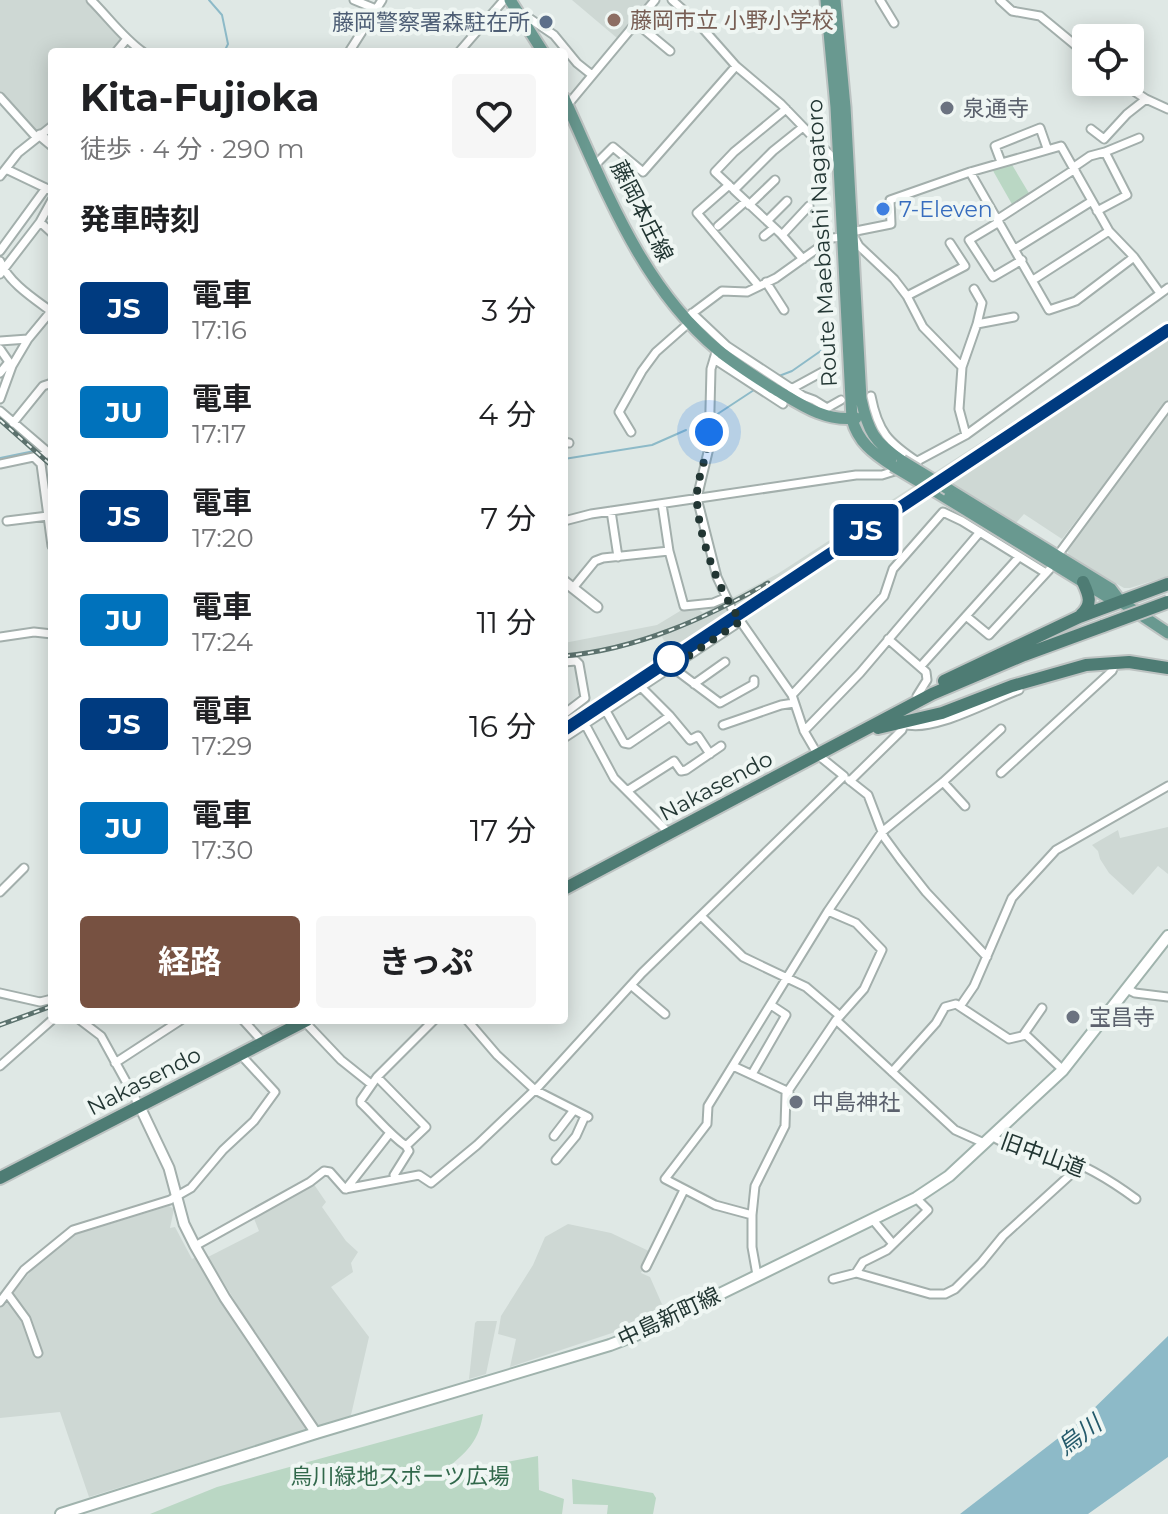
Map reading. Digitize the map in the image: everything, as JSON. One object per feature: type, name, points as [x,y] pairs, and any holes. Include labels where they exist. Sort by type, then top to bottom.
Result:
[{"type":"highway","points":[[1079,617],[1089,604],[1089,593],[1083,582]]},
{"type":"highway","points":[[867,729],[917,696],[981,661],[1079,617],[1168,584]]},
{"type":"highway","name":"Nakasendo","points":[[568,887],[969,678],[1105,629],[1168,602]]},
{"type":"highway","name":"Nakasendo","points":[[1105,629],[1168,611]]},
{"type":"highway","points":[[867,729],[904,724],[942,713],[1012,686],[1086,665],[1116,662],[1168,668]]},
{"type":"highway","name":"Nakasendo","points":[[0,1178],[300,1024]]},
{"type":"main road","points":[[510,0],[539,48]]},
{"type":"main road","name":"Route Maebashi Nagatoro","points":[[826,0],[836,107],[837,162],[847,234],[861,399],[875,439],[897,463]]},
{"type":"main road","name":"Route Maebashi Nagatoro","points":[[835,0],[845,107],[852,419],[860,440],[874,453],[897,463]]},
{"type":"main road","name":"藤岡本庄線","points":[[568,111],[629,239],[647,269],[716,354],[825,417],[852,419],[865,416]]},
{"type":"main road","points":[[897,463],[948,489],[1052,564],[1111,589],[1120,601]]},
{"type":"main road","points":[[897,463],[935,491],[1168,633]]},
{"type":"main road","name":"中島新町線","points":[[61,1514],[610,1345],[916,1198],[943,1181],[1063,1070],[1168,936]]},
{"type":"street","points":[[91,0],[122,31],[126,40],[137,48]]},
{"type":"street","points":[[354,0],[376,9]]},
{"type":"street","points":[[352,48],[382,0]]},
{"type":"street","points":[[462,48],[504,0]]},
{"type":"street","points":[[568,102],[655,0]]},
{"type":"street","points":[[672,0],[837,162]]},
{"type":"street","points":[[880,0],[894,23]]},
{"type":"street","points":[[1000,0],[1012,11],[1040,16],[1072,42]]},
{"type":"street","points":[[524,19],[529,18],[554,35],[565,48]]},
{"type":"street","points":[[635,22],[670,51]]},
{"type":"street","points":[[119,48],[126,40]]},
{"type":"street","points":[[568,52],[592,75]]},
{"type":"street","points":[[595,165],[613,147],[643,172],[736,66]]},
{"type":"street","points":[[1141,96],[1168,109]]},
{"type":"street","points":[[0,97],[48,142]]},
{"type":"street","points":[[1091,129],[1104,139],[1146,99]]},
{"type":"street","points":[[786,109],[715,172],[803,259]]},
{"type":"street","points":[[784,310],[697,213],[803,127]]},
{"type":"street","points":[[1001,162],[995,146],[1040,128],[1047,148]]},
{"type":"street","points":[[48,129],[18,153],[3,173],[34,180],[48,188]]},
{"type":"street","points":[[1022,260],[993,277],[969,240],[1090,156],[1139,138]]},
{"type":"street","points":[[568,520],[856,475],[882,475],[918,462],[966,435],[1164,290],[1109,231],[1061,146],[1047,148],[890,200],[891,224],[832,238],[747,292],[722,291],[689,318],[642,371],[619,412],[631,432]]},
{"type":"street","points":[[1097,211],[1127,195],[1105,152]]},
{"type":"street","points":[[970,172],[1049,310],[1076,301],[1134,257]]},
{"type":"street","points":[[718,226],[775,180]]},
{"type":"street","points":[[0,251],[48,190]]},
{"type":"street","points":[[767,221],[787,201]]},
{"type":"street","points":[[1015,249],[1092,201]]},
{"type":"street","points":[[782,235],[809,206]]},
{"type":"street","points":[[48,207],[40,222],[1,268],[24,291],[48,308]]},
{"type":"street","points":[[40,222],[48,229]]},
{"type":"street","points":[[764,236],[774,228]]},
{"type":"street","points":[[1033,280],[1109,231]]},
{"type":"street","points":[[847,234],[894,279],[923,327],[962,367]]},
{"type":"street","points":[[907,296],[965,266],[950,243]]},
{"type":"street","points":[[966,435],[959,409],[962,367],[982,303],[974,289]]},
{"type":"street","points":[[0,373],[11,364],[48,316]]},
{"type":"street","points":[[977,324],[1014,317]]},
{"type":"street","points":[[689,318],[791,389],[827,408],[841,400]]},
{"type":"street","points":[[0,341],[28,339]]},
{"type":"street","points":[[0,349],[11,364]]},
{"type":"street","points":[[783,404],[716,354],[711,369],[709,448],[697,498],[703,533],[725,598],[793,699],[804,731],[818,755],[868,795],[882,832],[926,892],[987,957]]},
{"type":"street","points":[[0,399],[11,364]]},
{"type":"street","points":[[791,389],[824,371]]},
{"type":"street","points":[[13,423],[43,386],[48,385]]},
{"type":"street","points":[[871,396],[876,421],[885,437],[918,462]]},
{"type":"street","points":[[966,616],[989,635],[1052,564],[1168,406]]},
{"type":"street","points":[[0,411],[48,451]]},
{"type":"street","points":[[0,464],[48,454]]},
{"type":"street","points":[[7,521],[48,516],[41,464],[34,457]]},
{"type":"street","points":[[662,504],[669,551],[684,606],[713,603],[725,598]]},
{"type":"street","points":[[611,511],[618,557]]},
{"type":"street","points":[[723,725],[793,699],[884,596],[893,569],[943,512],[1019,557],[1052,564]]},
{"type":"street","points":[[804,731],[860,673],[980,532]]},
{"type":"street","points":[[573,588],[595,561],[669,551]]},
{"type":"street","points":[[921,666],[1019,557]]},
{"type":"street","points":[[568,584],[597,607]]},
{"type":"street","points":[[568,735],[741,621]]},
{"type":"street","points":[[0,637],[16,633],[48,634]]},
{"type":"street","points":[[888,639],[921,666],[927,676],[917,696]]},
{"type":"street","points":[[568,662],[579,664],[585,698],[568,711]]},
{"type":"street","points":[[694,684],[725,662]]},
{"type":"street","points":[[1001,773],[1112,671],[1116,662]]},
{"type":"street","points":[[672,667],[720,703],[754,684],[754,680]]},
{"type":"street","points":[[641,687],[690,740],[698,736],[710,754]]},
{"type":"street","points":[[606,711],[624,743],[629,744],[670,716]]},
{"type":"street","points":[[585,724],[608,769],[669,833]]},
{"type":"street","points":[[345,1189],[419,1175],[431,1183],[477,1145],[535,1090],[701,916],[902,730],[904,724]]},
{"type":"street","points":[[752,1215],[733,1212],[665,1179],[707,1124],[708,1106],[828,911],[882,832],[1001,729]]},
{"type":"street","points":[[627,791],[674,761],[681,771],[686,770],[721,746]]},
{"type":"street","points":[[943,782],[965,806]]},
{"type":"street","points":[[961,1005],[974,986],[1012,898],[1056,850],[1168,786]]},
{"type":"street","points":[[0,892],[24,868]]},
{"type":"street","points":[[757,1275],[752,1247],[755,1186],[785,1126],[784,1108],[789,1092],[838,1018],[864,989],[882,950],[856,923],[828,911]]},
{"type":"street","name":"旧中山道","points":[[701,916],[743,957],[806,987],[955,1130],[1062,1157],[1136,1199]]},
{"type":"street","points":[[632,986],[665,1014]]},
{"type":"street","points":[[1127,989],[1168,997]]},
{"type":"street","points":[[0,993],[40,1002],[48,1000]]},
{"type":"street","points":[[892,1072],[950,1004],[961,1005],[1009,1039],[1024,1034],[1042,1008]]},
{"type":"street","points":[[752,1074],[786,1015],[771,1005]]},
{"type":"street","points":[[0,1066],[48,1024]]},
{"type":"street","points":[[85,1024],[101,1036],[140,1107],[169,1168],[184,1224],[195,1246],[225,1298],[316,1433]]},
{"type":"street","points":[[115,1063],[175,1024]]},
{"type":"street","points":[[247,1024],[263,1042]]},
{"type":"street","points":[[309,1024],[341,1060],[374,1081],[426,1127],[406,1146]]},
{"type":"street","points":[[397,1179],[394,1175],[409,1151],[361,1103],[374,1081],[430,1024]]},
{"type":"street","points":[[470,1024],[497,1055],[535,1090],[586,1116],[576,1136],[556,1160]]},
{"type":"street","points":[[1024,1034],[1063,1070]]},
{"type":"street","points":[[0,1302],[24,1270],[81,1225],[119,1217],[191,1188],[223,1150],[254,1121],[275,1092],[240,1054]]},
{"type":"street","points":[[733,1066],[789,1092]]},
{"type":"street","points":[[554,1136],[574,1110]]},
{"type":"street","points":[[345,1189],[389,1134]]},
{"type":"street","points":[[833,1279],[856,1273],[930,1294],[945,1294],[955,1289],[1003,1236],[1080,1166]]},
{"type":"street","points":[[195,1246],[310,1182],[324,1171],[330,1172],[345,1189]]},
{"type":"street","points":[[646,1267],[684,1190]]},
{"type":"street","points":[[856,1273],[863,1262],[893,1244],[928,1210],[916,1198]]},
{"type":"street","points":[[873,1220],[893,1244]]},
{"type":"street","points":[[7,1293],[26,1319],[38,1353]]},
{"type":"shaded area","points":[[0,0],[87,0],[122,36],[114,48],[48,48],[48,126],[37,134],[0,92]]},
{"type":"shaded area","name":"藤岡市立 小野小学校","points":[[572,0],[650,0],[617,38]]},
{"type":"shaded area","points":[[1168,321],[1168,335],[625,694],[619,684],[669,649],[662,637],[568,659],[568,642],[657,625],[685,608],[695,606],[703,613],[779,573]]},
{"type":"shaded area","points":[[1168,338],[1168,401],[1062,539],[1024,514],[1015,524],[948,483]]},
{"type":"shaded area","points":[[1168,412],[1168,576],[1124,588],[1069,556],[1067,548]]},
{"type":"shaded area","points":[[1168,827],[1168,874],[1158,866],[1133,895],[1109,873],[1092,845],[1118,830],[1120,838]]},
{"type":"shaded area","points":[[313,1183],[326,1202],[322,1207],[346,1241],[358,1252],[351,1263],[353,1272],[331,1287],[369,1337],[351,1415],[320,1426],[257,1337],[208,1257],[259,1231],[253,1216]]},
{"type":"shaded area","points":[[169,1206],[174,1209],[170,1228],[175,1227],[192,1259],[196,1257],[222,1303],[306,1427],[305,1430],[89,1497],[60,1412],[0,1418],[0,1308],[32,1270],[73,1235]]},
{"type":"shaded area","points":[[568,1224],[611,1233],[651,1252],[641,1273],[650,1277],[665,1311],[621,1332],[510,1367],[516,1339],[498,1334],[501,1316],[533,1265],[545,1237]]},
{"type":"shaded area","points":[[497,1321],[486,1374],[469,1379],[475,1323]]},
{"type":"green space","points":[[1011,163],[1030,195],[1013,206],[992,169]]},
{"type":"green space","name":"烏川緑地スポーツ広場","points":[[483,1414],[473,1442],[440,1475],[538,1456],[539,1490],[564,1499],[562,1514],[150,1514],[217,1487]]},
{"type":"green space","name":"烏川緑地スポーツ広場","points":[[572,1479],[653,1493],[656,1498],[653,1514],[607,1514],[608,1505],[573,1504]]},
{"type":"water","name":"烏川","points":[[1168,1336],[1168,1457],[1088,1514],[960,1514],[1083,1419]]},
{"type":"waterway","points":[[209,0],[222,15],[228,44],[226,48]]},
{"type":"waterway","points":[[779,376],[792,371],[835,341]]},
{"type":"waterway","points":[[716,415],[754,390]]},
{"type":"waterway","points":[[695,426],[705,422]]},
{"type":"waterway","points":[[568,458],[652,445],[686,430]]},
{"type":"waterway","points":[[0,458],[39,450]]},
{"type":"railway","points":[[568,727],[1168,330]]},
{"type":"railway","points":[[0,420],[48,462]]},
{"type":"railway","points":[[568,655],[618,647],[670,630],[720,609],[768,583]]},
{"type":"railway","points":[[0,1025],[48,1007]]},
{"type":"train","name":"JS","points":[[568,727],[1168,330]]},
{"type":"place","name":"藤岡市立 小野小学校","points":[[614,20]]},
{"type":"place","name":"藤岡警察署森駐在所","points":[[546,22]]},
{"type":"place","name":"泉通寺","points":[[947,108]]},
{"type":"place","name":"7-Eleven","points":[[883,209]]},
{"type":"place","name":"宝昌寺","points":[[1073,1017]]},
{"type":"place","name":"中島神社","points":[[796,1102]]},
{"type":"route","points":[[671,659],[672,667],[741,621],[725,598],[717,577],[703,533],[697,498],[709,448],[709,432]]}]
